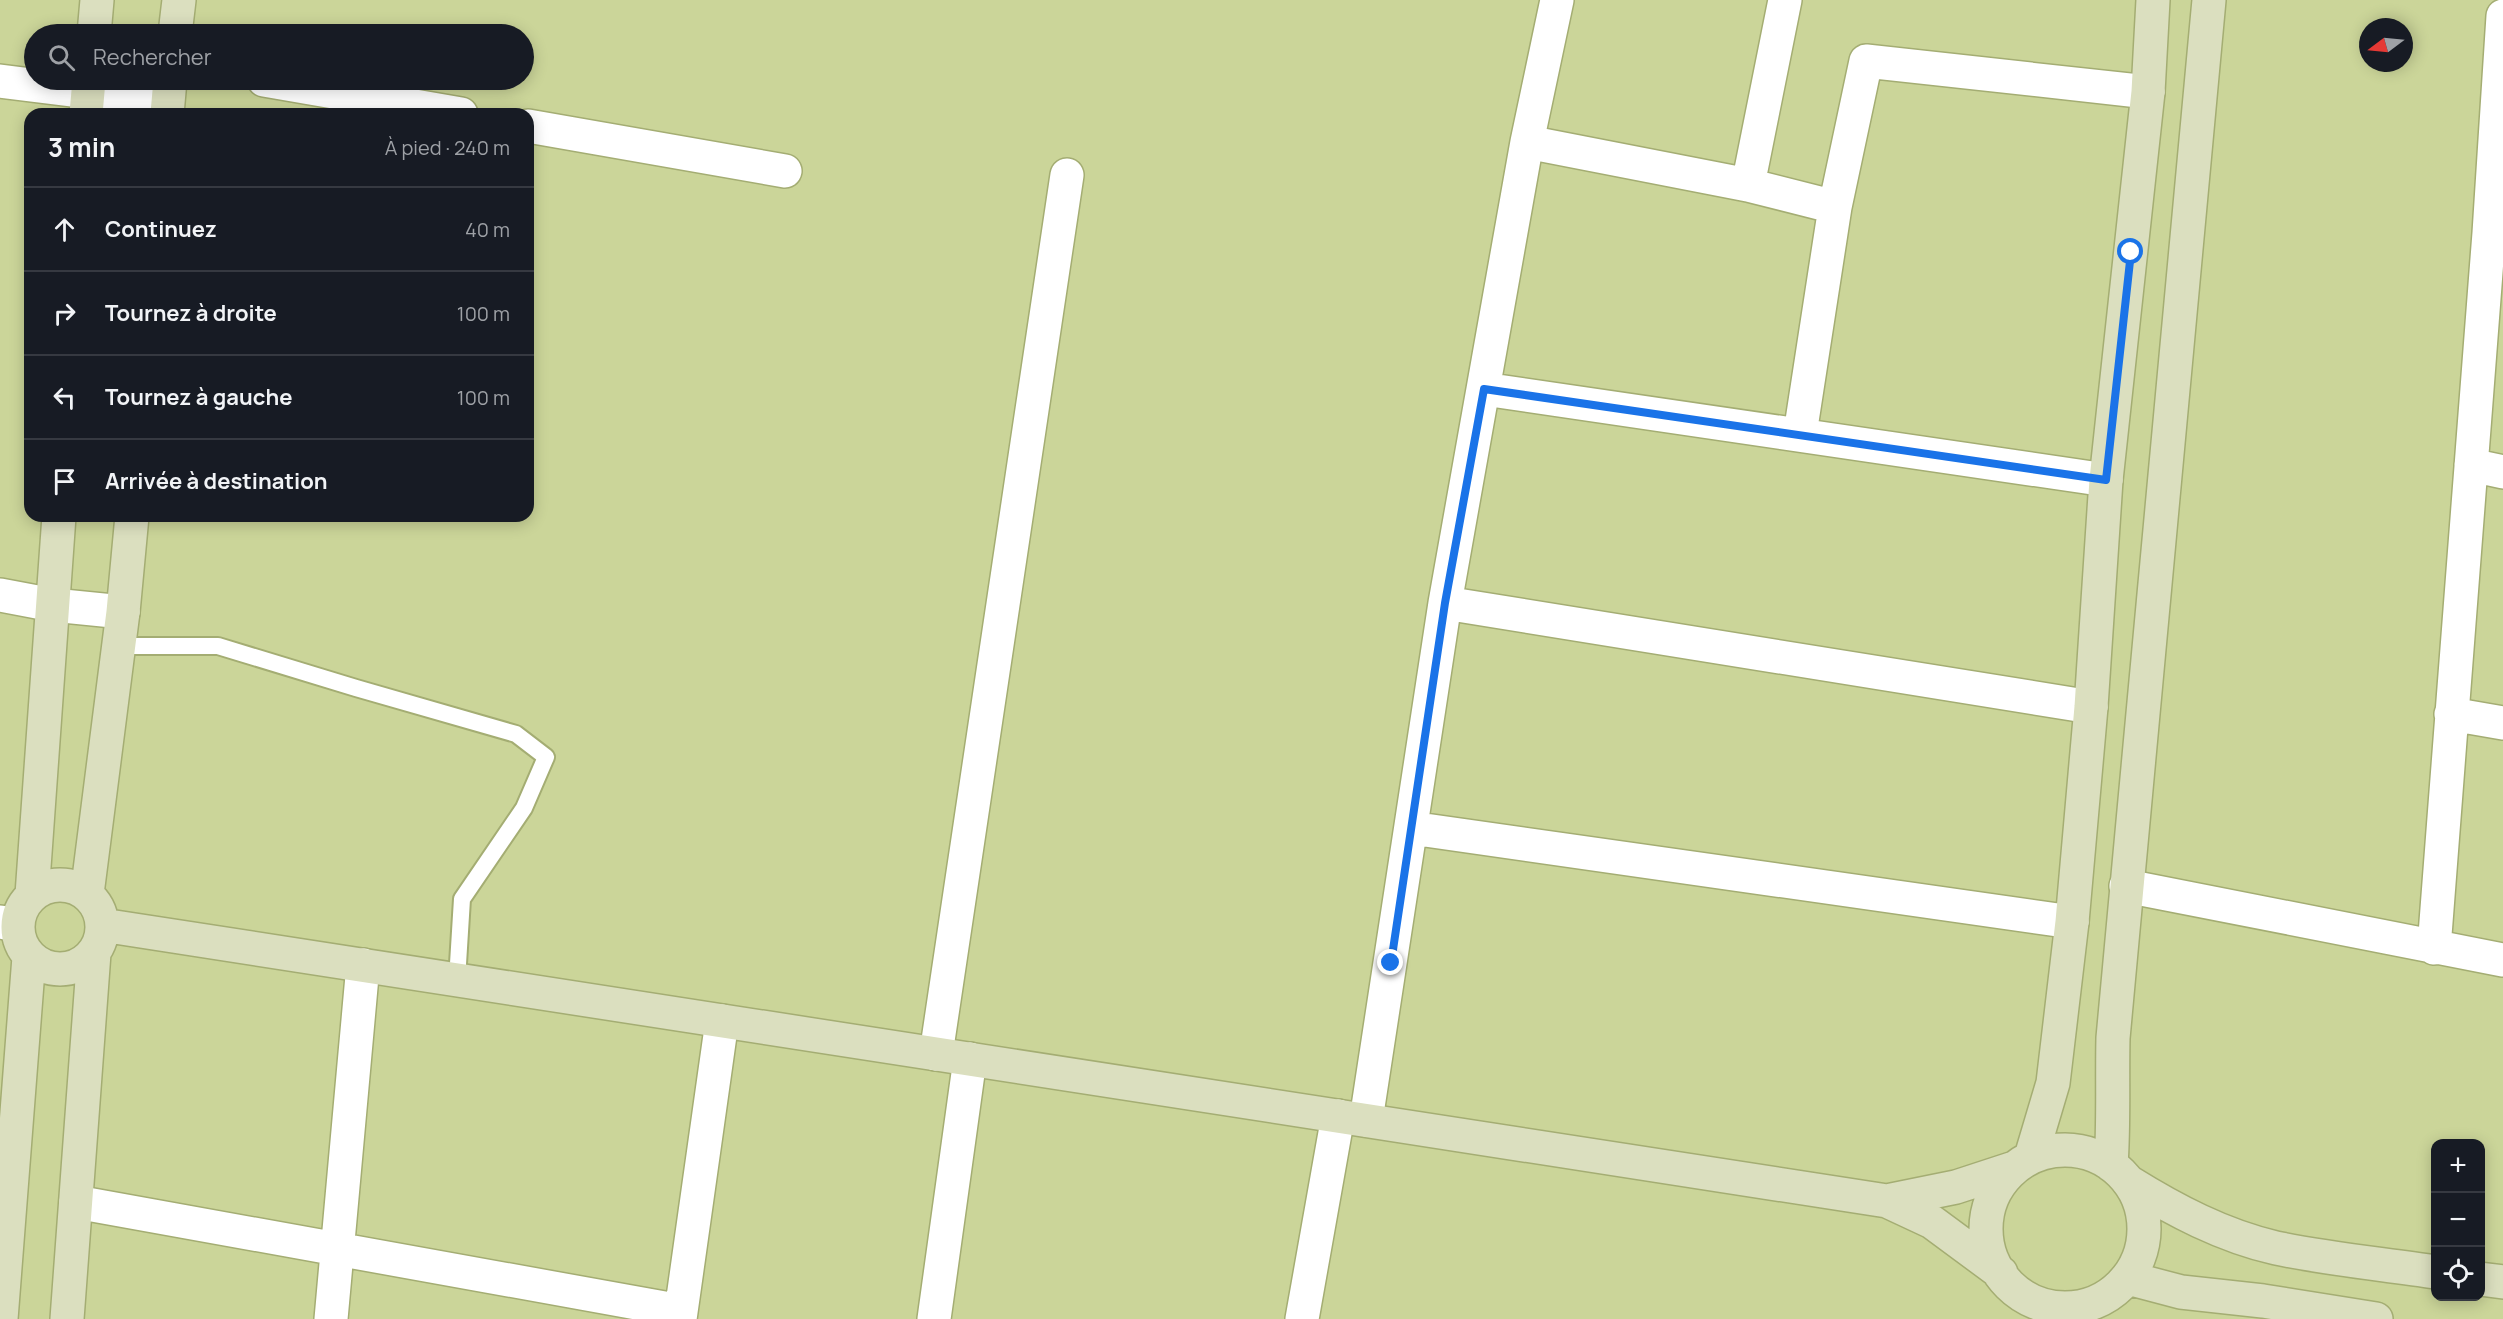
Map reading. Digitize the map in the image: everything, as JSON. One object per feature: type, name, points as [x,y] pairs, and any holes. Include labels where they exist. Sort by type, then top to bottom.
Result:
[{"type":"street","points":[[95,24],[97,0]]},
{"type":"street","points":[[176,24],[179,0]]},
{"type":"street","points":[[1302,1319],[1352,1118],[1411,828],[1445,603],[1527,142],[1557,0]]},
{"type":"street","points":[[1748,185],[1785,0]]},
{"type":"street","points":[[2020,1319],[2004,1279],[1992,1259],[1987,1240],[1989,1207],[1997,1189],[2022,1162],[2053,1083],[2072,922],[2091,707],[2106,480],[2148,92],[2153,0]]},
{"type":"street","points":[[2119,1295],[2136,1265],[2143,1245],[2144,1220],[2140,1203],[2120,1173],[2114,1131],[2113,1038],[2209,0]]},
{"type":"street","points":[[2434,948],[2471,465],[2496,234],[2503,16]]},
{"type":"street","points":[[1800,434],[1835,207],[1866,61],[2148,92]]},
{"type":"street","points":[[0,81],[24,85]]},
{"type":"street","points":[[56,90],[87,95],[168,100]]},
{"type":"street","points":[[322,90],[426,108]]},
{"type":"street","points":[[534,127],[785,171]]},
{"type":"street","points":[[1527,142],[1748,185],[1835,207]]},
{"type":"street","points":[[936,1054],[1067,175]]},
{"type":"street","points":[[1484,389],[2106,480]]},
{"type":"street","points":[[2471,465],[2503,472]]},
{"type":"street","points":[[32,895],[59,522]]},
{"type":"street","points":[[87,894],[119,646],[131,522]]},
{"type":"street","points":[[0,595],[53,605],[123,612]]},
{"type":"street","points":[[1445,603],[2091,707]]},
{"type":"street","points":[[2451,714],[2503,723]]},
{"type":"street","points":[[1411,828],[2072,922]]},
{"type":"street","points":[[67,1319],[98,939],[98,908],[87,894],[69,886],[50,886],[32,895],[9,924],[29,957],[50,969],[74,968],[98,939]]},
{"type":"street","points":[[2126,886],[2503,960]]},
{"type":"street","points":[[98,939],[363,965],[1887,1201],[1932,1222],[2031,1302],[2063,1309],[2095,1304],[2119,1295],[2181,1292],[2263,1301],[2376,1319]]},
{"type":"street","points":[[1,1319],[29,957]]},
{"type":"street","points":[[331,1319],[363,965]]},
{"type":"street","points":[[76,1202],[680,1315],[722,1021]]},
{"type":"street","points":[[934,1319],[970,1059]]},
{"type":"street","points":[[1887,1201],[1956,1187],[2063,1149],[2096,1155],[2178,1212],[2274,1248],[2431,1271]]},
{"type":"street","points":[[2485,1280],[2503,1282]]},
{"type":"lane","points":[[119,646],[219,646],[516,734],[546,757],[524,808],[462,899],[457,980]]},
{"type":"route","points":[[1391,963],[1445,603],[1484,389],[2106,480],[2131,252]]}]
